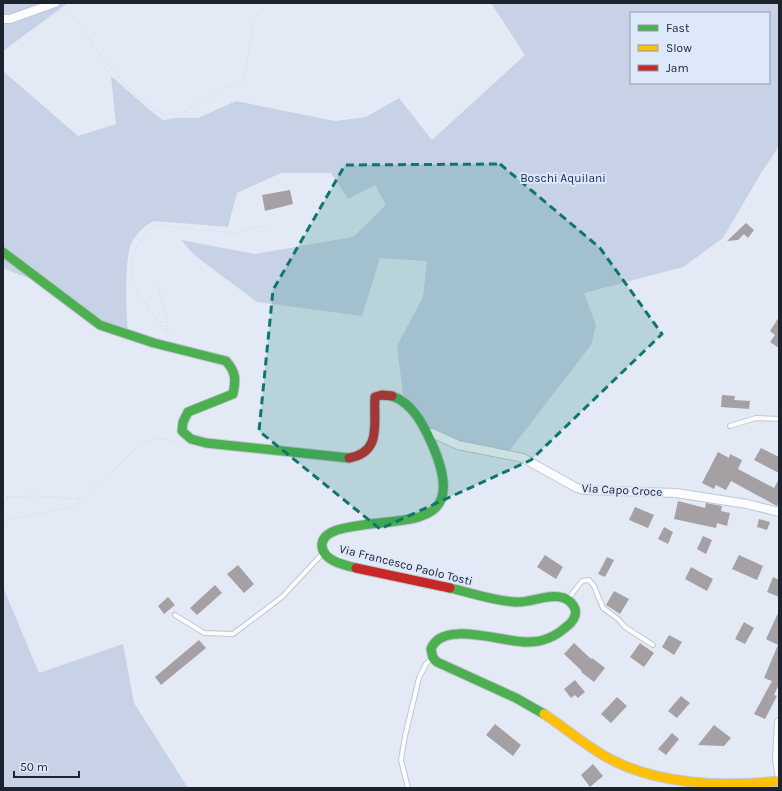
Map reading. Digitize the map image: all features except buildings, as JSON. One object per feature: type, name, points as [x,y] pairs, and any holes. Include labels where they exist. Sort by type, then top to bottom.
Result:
[{"type":"main road","points":[[3,252],[100,325],[126,335],[226,361],[234,370],[237,378],[233,394],[188,412],[183,422],[182,431],[187,436]]},
{"type":"main road","name":"Via Francesco Paolo Tosti","points":[[187,436],[191,439],[206,443],[345,459],[359,458],[368,453],[374,440],[373,406],[375,397],[382,394],[395,396],[411,408],[427,435],[443,473],[444,484],[439,504],[426,515],[415,519],[335,531],[329,534],[324,540],[322,546],[324,552],[334,560],[347,565],[498,599],[525,602],[559,596],[568,600]]},
{"type":"main road","points":[[568,600],[574,607],[574,616],[564,630],[550,638],[520,642],[448,634],[442,636],[435,642],[432,649],[433,657],[452,669],[526,703],[599,752],[622,765],[661,775],[740,786],[779,781]]},
{"type":"street","points":[[3,19],[10,19],[56,7]]},
{"type":"street","name":"Via Capo Croce","points":[[427,435],[432,433],[458,445],[523,458],[577,488],[584,490],[676,493],[747,504],[778,514]]},
{"type":"street","points":[[779,722],[777,760],[779,773]]},
{"type":"lane","points":[[730,426],[756,418],[779,419]]},
{"type":"lane","points":[[174,615],[204,633],[233,634],[282,597],[324,552]]},
{"type":"lane","points":[[568,600],[582,581],[589,580],[594,586],[603,608],[618,619],[625,627],[653,645]]},
{"type":"lane","points":[[408,788],[401,760],[405,736],[419,678],[426,664],[433,657]]},
{"type":"path","points":[[56,7],[73,14],[102,56],[136,95],[158,112],[168,114],[187,110],[205,98],[241,80],[246,66],[249,39],[253,25],[259,13],[268,3]]},
{"type":"path","points":[[178,349],[134,286],[133,262],[142,236],[156,225],[234,233],[268,224]]},
{"type":"path","points":[[157,283],[168,323],[166,332]]},
{"type":"path","points":[[3,521],[71,507],[83,499],[141,444],[156,438],[181,442],[187,436]]},
{"type":"path","points":[[3,497],[40,496],[83,499]]},
{"type":"highlighted area","points":[[500,164],[600,248],[662,334],[531,460],[380,529],[259,431],[273,290],[345,165]]},
{"type":"green space","points":[[3,3],[68,3],[3,51]]},
{"type":"green space","name":"Boschi Aquilani","points":[[491,3],[779,3],[779,146],[761,173],[723,238],[683,267],[584,293],[596,325],[591,345],[510,450],[500,453],[466,445],[432,433],[403,394],[397,346],[423,297],[427,261],[380,258],[362,316],[257,302],[194,255],[181,240],[255,254],[353,237],[386,205],[375,185],[348,199],[331,173],[281,173],[237,193],[228,227],[154,221],[144,227],[136,235],[129,249],[126,286],[128,332],[102,321],[43,284],[3,268],[3,71],[78,136],[116,124],[111,76],[163,120],[176,118],[198,118],[236,101],[335,121],[366,117],[399,98],[432,140],[525,55]]},
{"type":"green space","points":[[3,587],[39,673],[123,644],[134,703],[188,788],[3,788]]},
{"type":"traffic: fast","points":[[3,252],[100,325],[154,343],[226,361],[232,369],[234,376],[235,384],[233,394],[188,412],[183,422],[182,431],[191,439],[206,443],[349,458]]},
{"type":"traffic: fast","points":[[356,568],[334,561],[325,554],[322,544],[330,533],[359,525],[402,520],[421,516],[435,508],[443,495],[442,474],[432,444],[425,430],[412,410],[399,399],[392,396]]},
{"type":"traffic: fast","points":[[450,588],[508,601],[522,602],[546,597],[558,597],[564,598],[572,604],[575,609],[575,617],[572,621],[558,634],[544,640],[528,642],[475,635],[447,635],[437,640],[431,649],[433,658],[437,662],[516,698],[544,714]]},
{"type":"traffic: slow","points":[[544,714],[603,755],[631,768],[651,775],[715,784],[779,781]]},
{"type":"traffic: jam","points":[[349,458],[360,455],[372,443],[375,426],[375,397],[382,395],[392,396]]},
{"type":"traffic: jam","points":[[356,568],[450,588]]}]
